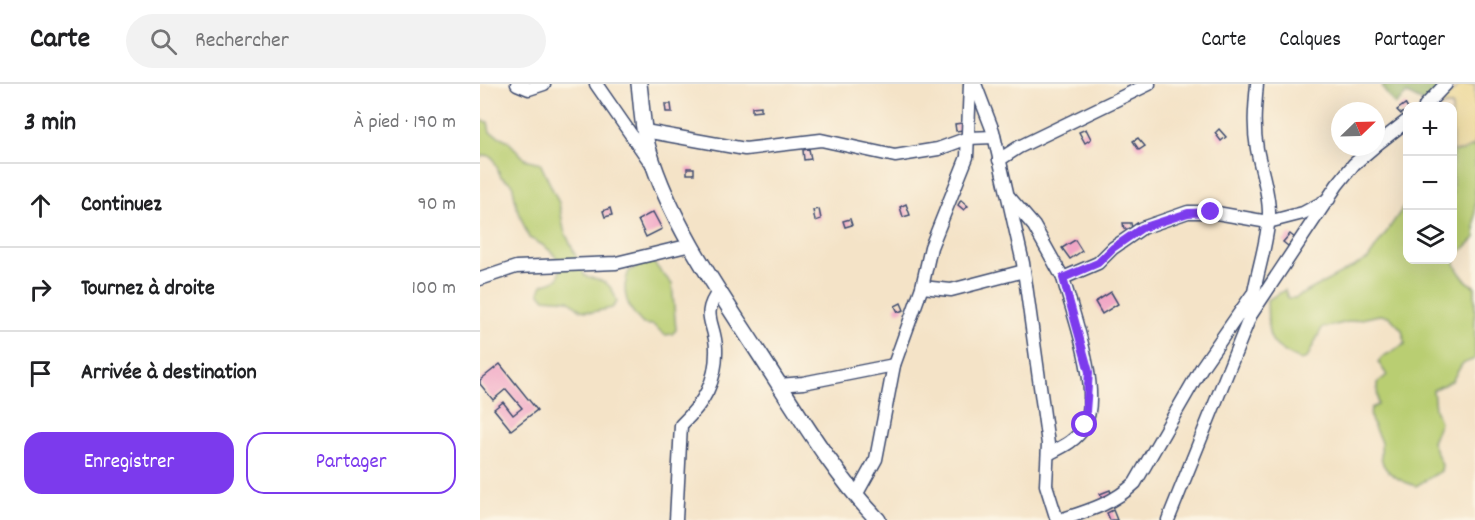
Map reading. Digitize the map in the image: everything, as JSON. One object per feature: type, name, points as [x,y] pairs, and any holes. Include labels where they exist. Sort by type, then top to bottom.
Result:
[{"type":"street","points":[[517,84],[529,89],[544,84]]},
{"type":"street","points":[[596,84],[654,168],[691,245],[801,420],[856,495],[878,520]]},
{"type":"street","points":[[639,84],[645,131],[654,168]]},
{"type":"street","points":[[973,84],[994,137],[1024,271],[1048,454],[1046,485],[1058,520],[1106,505],[1121,497],[1135,483],[1202,367],[1252,294]]},
{"type":"street","points":[[856,495],[880,447],[894,365],[922,287],[931,247],[968,157],[973,84]]},
{"type":"street","points":[[999,160],[1019,147],[1149,84]]},
{"type":"street","points":[[1251,314],[1252,294],[1268,222],[1269,201],[1257,148],[1254,119],[1257,84]]},
{"type":"street","points":[[1429,102],[1446,84]]},
{"type":"street","points":[[1385,138],[1403,123]]},
{"type":"street","points":[[645,131],[745,148],[821,140],[895,156],[938,149],[968,138],[994,137]]},
{"type":"street","points":[[1168,520],[1251,314],[1329,199],[1354,164],[1363,156]]},
{"type":"street","points":[[1008,195],[1034,226],[1063,278],[1089,372],[1088,413],[1085,425],[1078,436],[1048,454]]},
{"type":"street","points":[[1063,278],[1098,263],[1113,248],[1142,228],[1188,213],[1211,212],[1268,222],[1303,213],[1329,199]]},
{"type":"street","points":[[480,279],[516,267],[616,263],[691,245]]},
{"type":"street","points":[[922,287],[951,290],[1024,271]]},
{"type":"street","points":[[676,520],[681,425],[700,407],[714,379],[716,346],[709,319],[709,305],[719,291]]},
{"type":"street","points":[[779,385],[803,383],[894,365]]},
{"type":"green space","points":[[1384,84],[1442,84],[1426,102],[1407,94],[1395,105],[1382,88]]},
{"type":"green space","points":[[480,116],[481,121],[488,122],[490,132],[507,140],[525,159],[540,163],[559,203],[564,230],[585,276],[610,286],[617,302],[612,308],[592,312],[581,310],[569,300],[544,298],[539,292],[542,285],[558,279],[560,271],[557,259],[541,244],[529,238],[517,208],[512,183],[501,177],[493,158],[487,155],[480,157]]},
{"type":"green space","points":[[1475,145],[1475,238],[1457,255],[1457,151]]},
{"type":"green space","points":[[1403,208],[1403,264],[1455,264],[1461,275],[1475,287],[1475,359],[1462,364],[1452,381],[1433,390],[1435,409],[1440,422],[1432,442],[1442,465],[1441,471],[1416,486],[1396,477],[1384,467],[1381,460],[1381,443],[1370,413],[1371,408],[1378,405],[1377,383],[1387,375],[1378,362],[1382,357],[1405,344],[1402,330],[1389,316],[1379,315],[1322,328],[1307,358],[1301,360],[1280,349],[1271,338],[1269,331],[1267,300],[1285,290],[1288,298],[1295,298],[1368,259]]},
{"type":"green space","points":[[650,259],[672,284],[676,330],[672,334],[665,335],[653,325],[643,324],[629,306],[625,293],[629,271]]},
{"type":"sand","points":[[1461,84],[1475,84],[1475,145],[1457,151],[1457,102],[1441,102]]},
{"type":"building","points":[[665,104],[671,104],[672,112],[666,112]]},
{"type":"building","points":[[761,106],[761,111],[752,112],[752,107]]},
{"type":"building","points":[[1403,106],[1403,113],[1401,114],[1397,110]]},
{"type":"building","points":[[962,123],[963,130],[956,131],[955,124]]},
{"type":"building","points":[[1086,129],[1091,139],[1085,143],[1079,132]]},
{"type":"building","points":[[1219,129],[1226,137],[1221,141],[1215,133]]},
{"type":"building","points":[[1138,138],[1145,146],[1139,150],[1133,141]]},
{"type":"building","points":[[809,149],[811,159],[804,160],[803,150]]},
{"type":"building","points":[[687,168],[694,168],[694,174],[687,174]]},
{"type":"building","points":[[961,200],[968,206],[964,210],[958,205]]},
{"type":"building","points":[[906,204],[910,215],[903,217],[900,207]]},
{"type":"building","points":[[610,208],[612,215],[605,217],[603,211]]},
{"type":"building","points":[[819,209],[821,219],[815,221],[813,210]]},
{"type":"building","points":[[653,212],[662,229],[646,237],[638,220]]},
{"type":"building","points":[[850,219],[852,225],[845,227],[843,221]]},
{"type":"building","points":[[1123,223],[1131,223],[1132,229],[1124,229]]},
{"type":"building","points":[[1290,234],[1295,238],[1288,246],[1283,242]]},
{"type":"building","points":[[1075,240],[1082,251],[1070,259],[1062,248]]},
{"type":"building","points":[[1111,292],[1118,304],[1102,314],[1095,302]]},
{"type":"building","points":[[901,303],[904,310],[898,312],[895,306]]},
{"type":"building","points":[[500,364],[537,410],[511,430],[494,409],[503,402],[513,415],[522,408],[506,389],[493,400],[480,384],[480,380]]},
{"type":"building","points":[[1110,490],[1113,498],[1103,501],[1100,494]]},
{"type":"building","points":[[1113,510],[1117,520],[1110,520],[1107,513]]},
{"type":"route","points":[[1085,425],[1088,413],[1089,372],[1063,278],[1098,263],[1124,239],[1142,228],[1188,213],[1211,212]]}]
